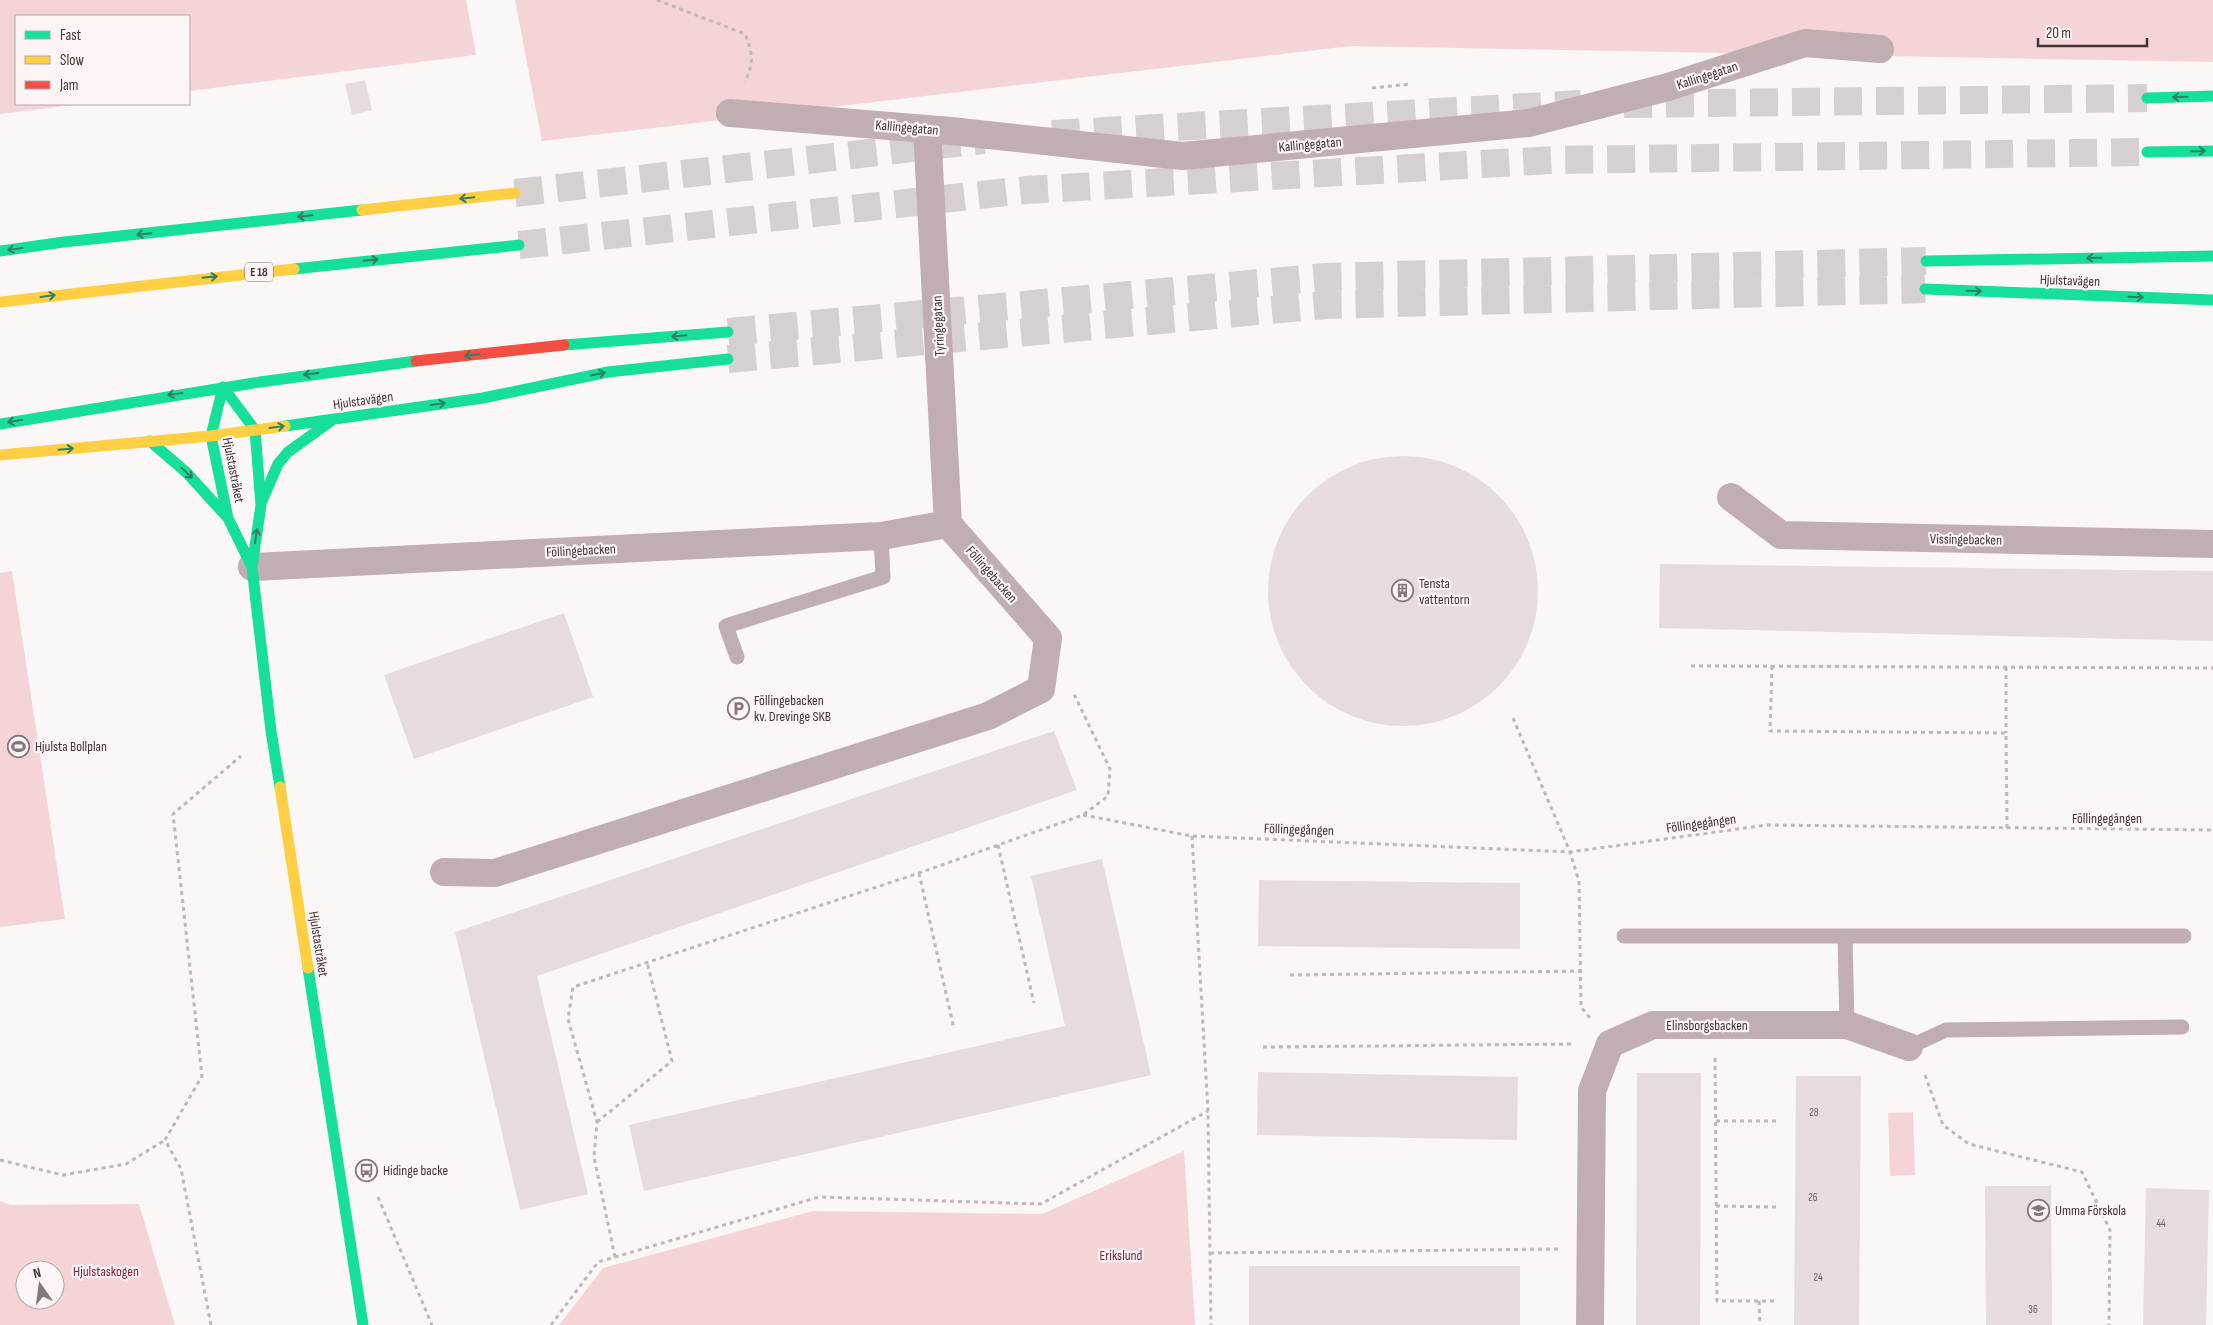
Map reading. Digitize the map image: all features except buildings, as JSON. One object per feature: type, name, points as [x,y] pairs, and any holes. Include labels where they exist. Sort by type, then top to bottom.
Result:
[{"type":"main road","points":[[2147,98],[2213,96]]},
{"type":"main road","points":[[2147,152],[2213,151]]},
{"type":"main road","points":[[0,252],[84,240],[515,193]]},
{"type":"main road","name":"E 18","points":[[0,302],[519,244]]},
{"type":"main road","name":"Hjulstavägen","points":[[1926,261],[2213,256]]},
{"type":"main road","name":"Hjulstavägen","points":[[1925,289],[2213,300]]},
{"type":"main road","points":[[0,424],[223,387],[521,349],[728,332]]},
{"type":"main road","name":"Hjulstavägen","points":[[0,455],[211,436],[483,398],[608,372],[728,360]]},
{"type":"main road","name":"Hjulstastråket","points":[[223,387],[254,430],[261,505],[252,567],[271,731],[363,1325]]},
{"type":"main road","name":"Hjulstastråket","points":[[223,387],[211,436],[228,518],[252,567]]},
{"type":"main road","points":[[261,505],[278,464],[288,452],[333,419]]},
{"type":"main road","points":[[150,441],[187,472],[228,518]]},
{"type":"street","name":"Kallingegatan","points":[[730,113],[927,129],[1182,156],[1529,123],[1668,87],[1805,43],[1880,49]]},
{"type":"street","name":"Tyringegatan","points":[[927,129],[948,524]]},
{"type":"street","name":"Vissingebacken","points":[[1731,497],[1781,535],[2213,544]]},
{"type":"street","name":"Föllingebacken","points":[[252,567],[881,536],[948,524],[1048,638],[1041,689],[988,716],[495,873],[444,872]]},
{"type":"street","name":"Elinsborgsbacken","points":[[1610,1044],[1653,1025],[1847,1025],[1909,1047]]},
{"type":"street","points":[[1590,1325],[1592,1091],[1610,1044]]},
{"type":"lane","points":[[736,657],[726,626],[883,577],[881,536]]},
{"type":"lane","points":[[1624,936],[2184,936]]},
{"type":"lane","points":[[1845,936],[1847,1025]]},
{"type":"lane","points":[[1909,1047],[1946,1030],[2182,1027]]},
{"type":"path","points":[[657,0],[745,34],[750,47],[752,65]]},
{"type":"path","points":[[1372,88],[1410,84]]},
{"type":"path","points":[[1691,666],[2213,668]]},
{"type":"path","points":[[1772,666],[1770,731],[2006,733]]},
{"type":"path","points":[[2006,667],[2007,828]]},
{"type":"path","points":[[616,1257],[594,1156],[597,1122],[568,1019],[574,986],[919,873],[1083,816],[1108,796],[1110,769],[1072,691]]},
{"type":"path","points":[[1513,718],[1570,852],[1579,881],[1581,1007],[1610,1044]]},
{"type":"path","points":[[0,1160],[63,1175],[126,1164],[165,1140],[202,1076],[173,814],[271,731]]},
{"type":"path","name":"Föllingegången","points":[[1083,816],[1192,836],[1570,852],[1767,825],[2213,830]]},
{"type":"path","points":[[1192,836],[1208,1111],[1211,1325]]},
{"type":"path","points":[[998,845],[1034,1003]]},
{"type":"path","points":[[919,873],[954,1029]]},
{"type":"path","points":[[597,1122],[672,1061],[647,962]]},
{"type":"path","points":[[1290,975],[1580,971]]},
{"type":"path","points":[[1715,1025],[1717,1301],[1778,1301]]},
{"type":"path","points":[[1263,1048],[1610,1044]]},
{"type":"path","points":[[1909,1047],[1923,1070],[1943,1126],[1969,1144],[2082,1172],[2110,1230],[2109,1325]]},
{"type":"path","points":[[551,1325],[598,1262],[819,1196],[1041,1204],[1208,1111]]},
{"type":"path","points":[[1716,1121],[1780,1121]]},
{"type":"path","points":[[165,1140],[181,1169],[211,1325]]},
{"type":"path","points":[[374,1188],[432,1325]]},
{"type":"path","points":[[1716,1206],[1777,1207]]},
{"type":"path","points":[[1210,1253],[1591,1248]]},
{"type":"path","points":[[1759,1301],[1760,1325]]},
{"type":"green space","points":[[0,0],[466,0],[476,55],[190,91],[190,15],[15,15],[15,105],[73,105],[0,114]]},
{"type":"green space","points":[[515,0],[2213,0],[2213,62],[1350,46],[542,141]]},
{"type":"green space","name":"Hjulsta Bollplan","points":[[12,571],[65,919],[0,927],[0,573]]},
{"type":"green space","points":[[1913,1112],[1915,1175],[1890,1176],[1888,1113]]},
{"type":"green space","name":"Erikslund","points":[[1184,1151],[1195,1325],[559,1325],[603,1268],[813,1211],[1042,1214]]},
{"type":"green space","name":"Hjulstaskogen","points":[[0,1201],[10,1205],[139,1204],[175,1325],[0,1325]]},
{"type":"tunnel","points":[[1624,104],[2147,98]]},
{"type":"tunnel","points":[[1052,134],[1581,104]]},
{"type":"tunnel","points":[[515,193],[984,140]]},
{"type":"tunnel","points":[[519,245],[1026,190],[1553,160],[2147,152]]},
{"type":"tunnel","points":[[728,332],[1326,277],[1926,261]]},
{"type":"tunnel","points":[[728,359],[1326,305],[1925,289]]},
{"type":"traffic: fast","points":[[2147,98],[2213,96]]},
{"type":"traffic: fast","points":[[2147,152],[2213,151]]},
{"type":"traffic: fast","points":[[0,251],[64,242],[362,210]]},
{"type":"traffic: fast","points":[[294,269],[519,245]]},
{"type":"traffic: fast","points":[[1926,261],[2213,256]]},
{"type":"traffic: fast","points":[[1925,289],[2213,300]]},
{"type":"traffic: fast","points":[[564,345],[728,332]]},
{"type":"traffic: fast","points":[[285,426],[483,398],[608,372],[728,359]]},
{"type":"traffic: fast","points":[[0,424],[260,382],[416,361]]},
{"type":"traffic: fast","points":[[223,387],[255,430],[261,505],[252,567],[271,731],[280,787]]},
{"type":"traffic: fast","points":[[223,387],[211,436],[228,518],[252,567]]},
{"type":"traffic: fast","points":[[262,501],[278,464],[288,452],[331,421]]},
{"type":"traffic: fast","points":[[150,441],[187,473],[227,517]]},
{"type":"traffic: fast","points":[[308,968],[363,1325]]},
{"type":"traffic: slow","points":[[362,210],[515,193]]},
{"type":"traffic: slow","points":[[0,302],[294,269]]},
{"type":"traffic: slow","points":[[0,455],[211,436],[285,426]]},
{"type":"traffic: slow","points":[[280,787],[308,968]]},
{"type":"traffic: jam","points":[[416,361],[564,345]]},
{"type":"place","name":"Tensta vattentorn","points":[[1403,591]]},
{"type":"place","name":"Föllingebacken kv. Drevinge SKB","points":[[738,708]]},
{"type":"place","name":"Hjulsta Bollplan","points":[[19,746]]},
{"type":"place","name":"Hidinge backe","points":[[367,1170]]},
{"type":"place","name":"Umma Förskola","points":[[2039,1210]]}]
